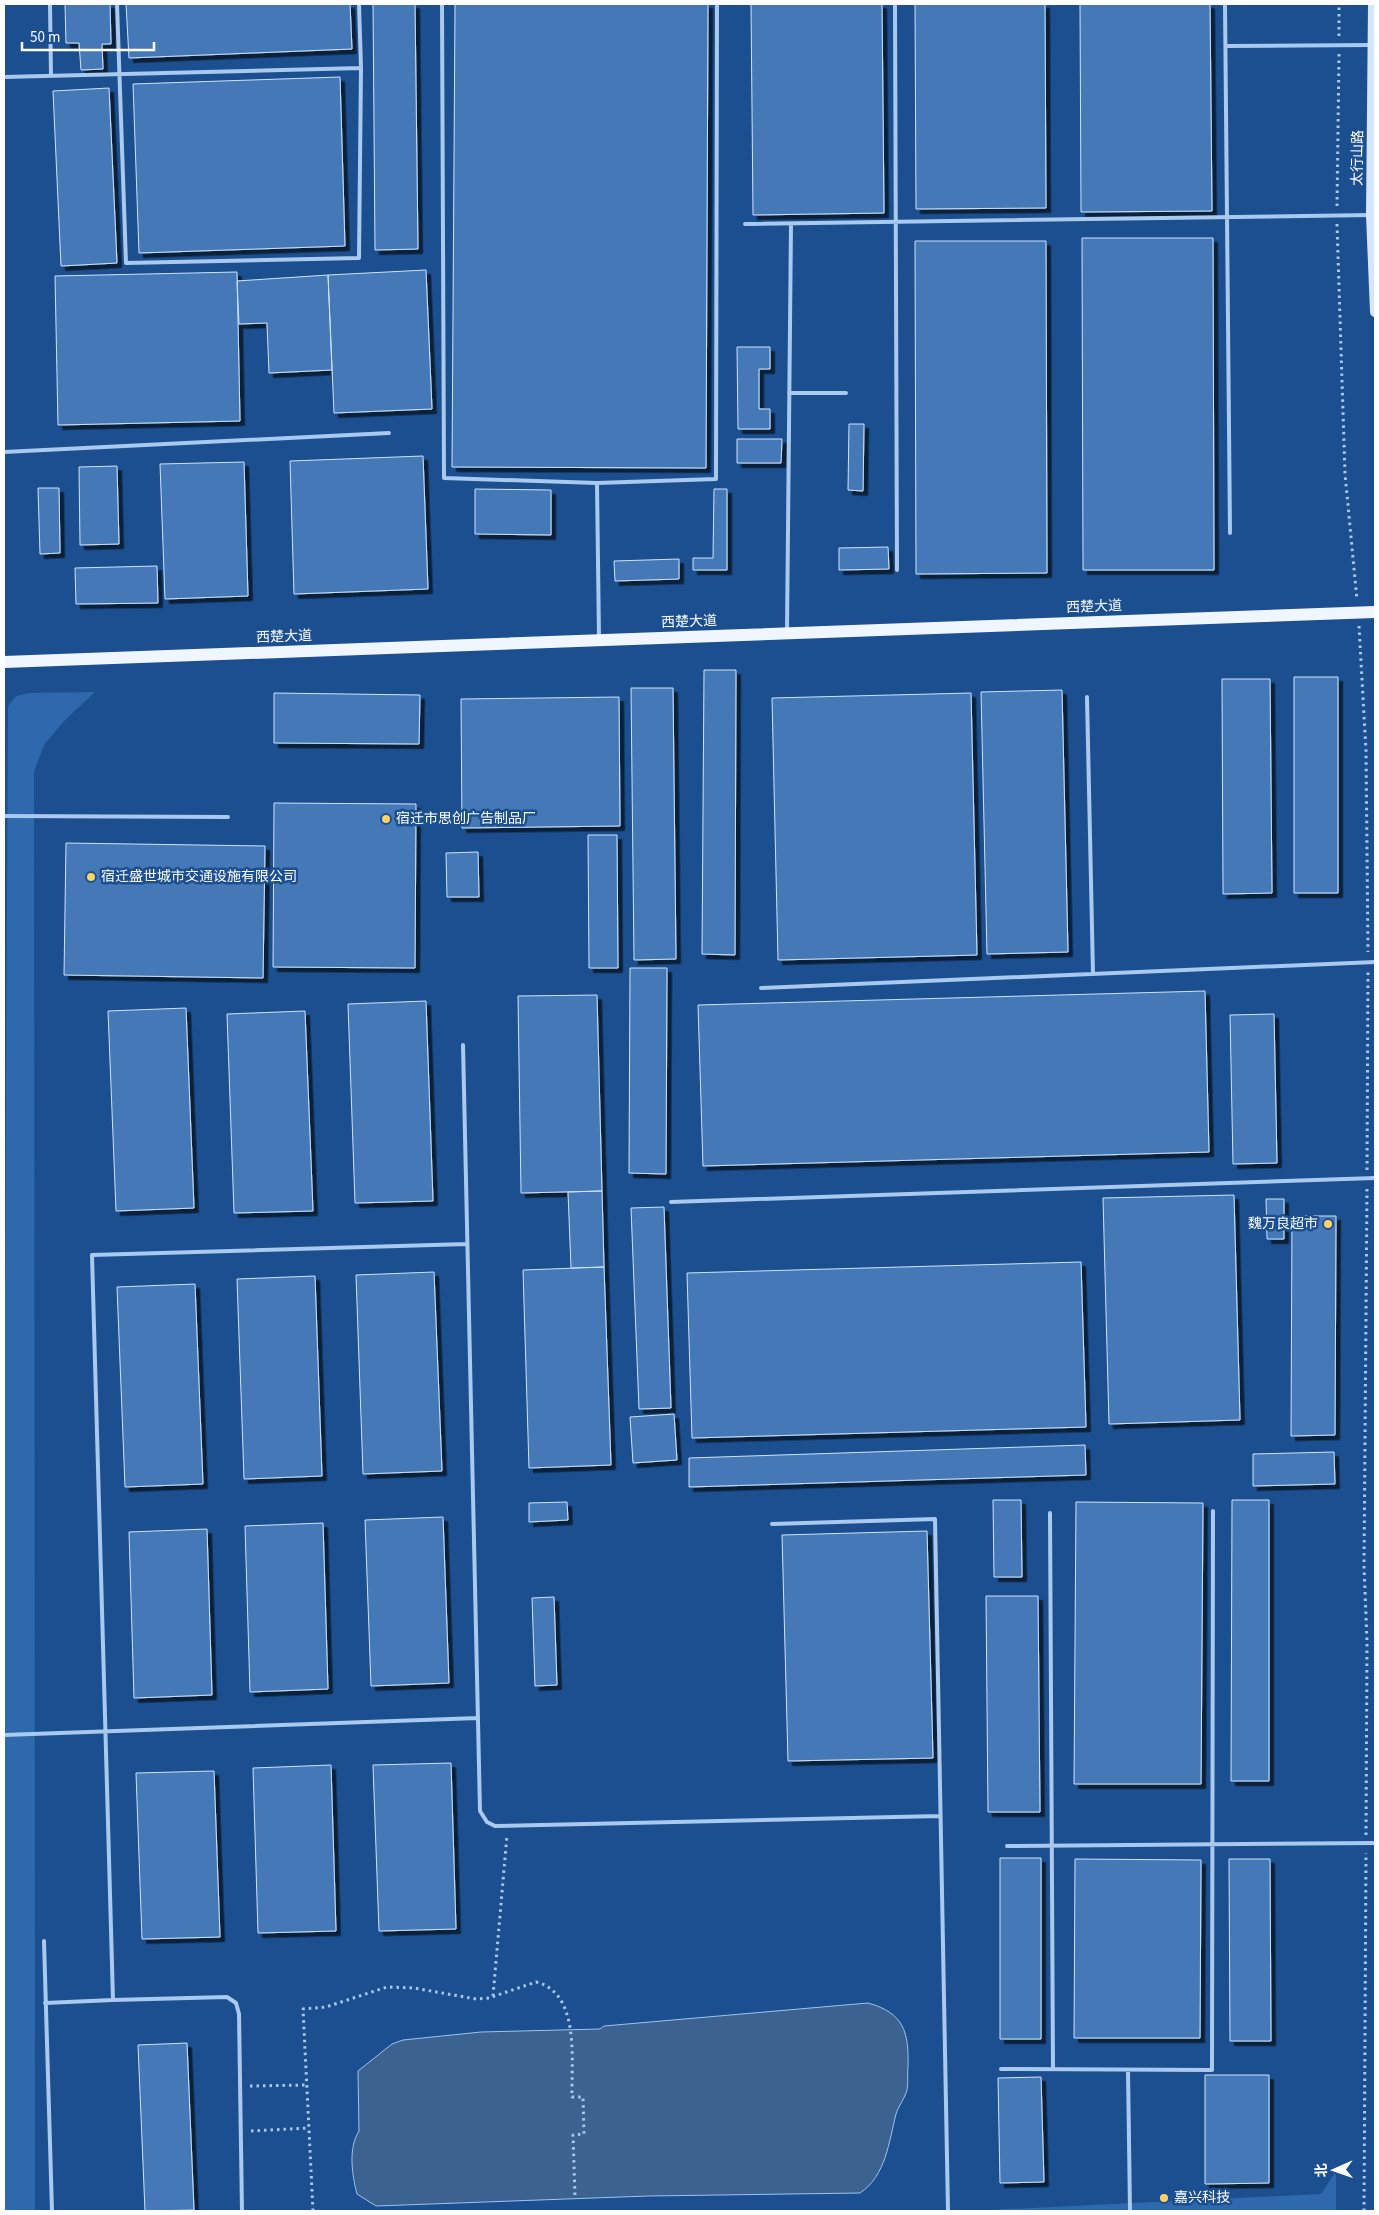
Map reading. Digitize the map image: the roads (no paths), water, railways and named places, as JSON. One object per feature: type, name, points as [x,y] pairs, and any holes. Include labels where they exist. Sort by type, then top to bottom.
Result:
[{"type":"main road","name":"西楚大道","points":[[4,662],[1375,612]]},
{"type":"street","name":"太行山路","points":[[1373,4],[1375,312]]},
{"type":"lane","points":[[50,4],[51,76]]},
{"type":"lane","points":[[117,4],[126,263],[360,258],[361,68],[359,4]]},
{"type":"lane","points":[[442,4],[444,478],[597,483],[716,480],[717,4]]},
{"type":"lane","points":[[895,4],[897,570]]},
{"type":"lane","points":[[1225,4],[1230,534]]},
{"type":"lane","points":[[1226,46],[1374,45]]},
{"type":"lane","points":[[4,77],[361,68]]},
{"type":"lane","points":[[745,224],[1373,215]]},
{"type":"lane","points":[[787,633],[790,224]]},
{"type":"lane","points":[[789,393],[846,393]]},
{"type":"lane","points":[[4,452],[390,433]]},
{"type":"lane","points":[[597,483],[598,640]]},
{"type":"lane","points":[[1087,697],[1093,974]]},
{"type":"lane","points":[[4,816],[228,817]]},
{"type":"lane","points":[[761,988],[1375,962]]},
{"type":"lane","points":[[463,1045],[480,1812],[487,1822],[495,1826],[940,1816]]},
{"type":"lane","points":[[671,1202],[1375,1178]]},
{"type":"lane","points":[[113,2000],[92,1255],[468,1244]]},
{"type":"lane","points":[[1001,2069],[1212,2070],[1212,1511]]},
{"type":"lane","points":[[1050,1513],[1053,2069]]},
{"type":"lane","points":[[772,1524],[935,1519],[948,2211]]},
{"type":"lane","points":[[4,1735],[478,1718]]},
{"type":"lane","points":[[1007,1846],[1375,1843]]},
{"type":"lane","points":[[44,1942],[52,2211]]},
{"type":"lane","points":[[45,2002],[227,1997],[236,2003],[239,2014],[242,2211]]},
{"type":"lane","points":[[1128,2070],[1130,2211]]},
{"type":"place","name":"宿迁市思创广告制品厂","points":[[386,819]]},
{"type":"place","name":"宿迁盛世城市交通设施有限公司","points":[[91,877]]},
{"type":"place","name":"魏万良超市","points":[[1328,1224]]},
{"type":"place","name":"嘉兴科技","points":[[1164,2198]]}]
